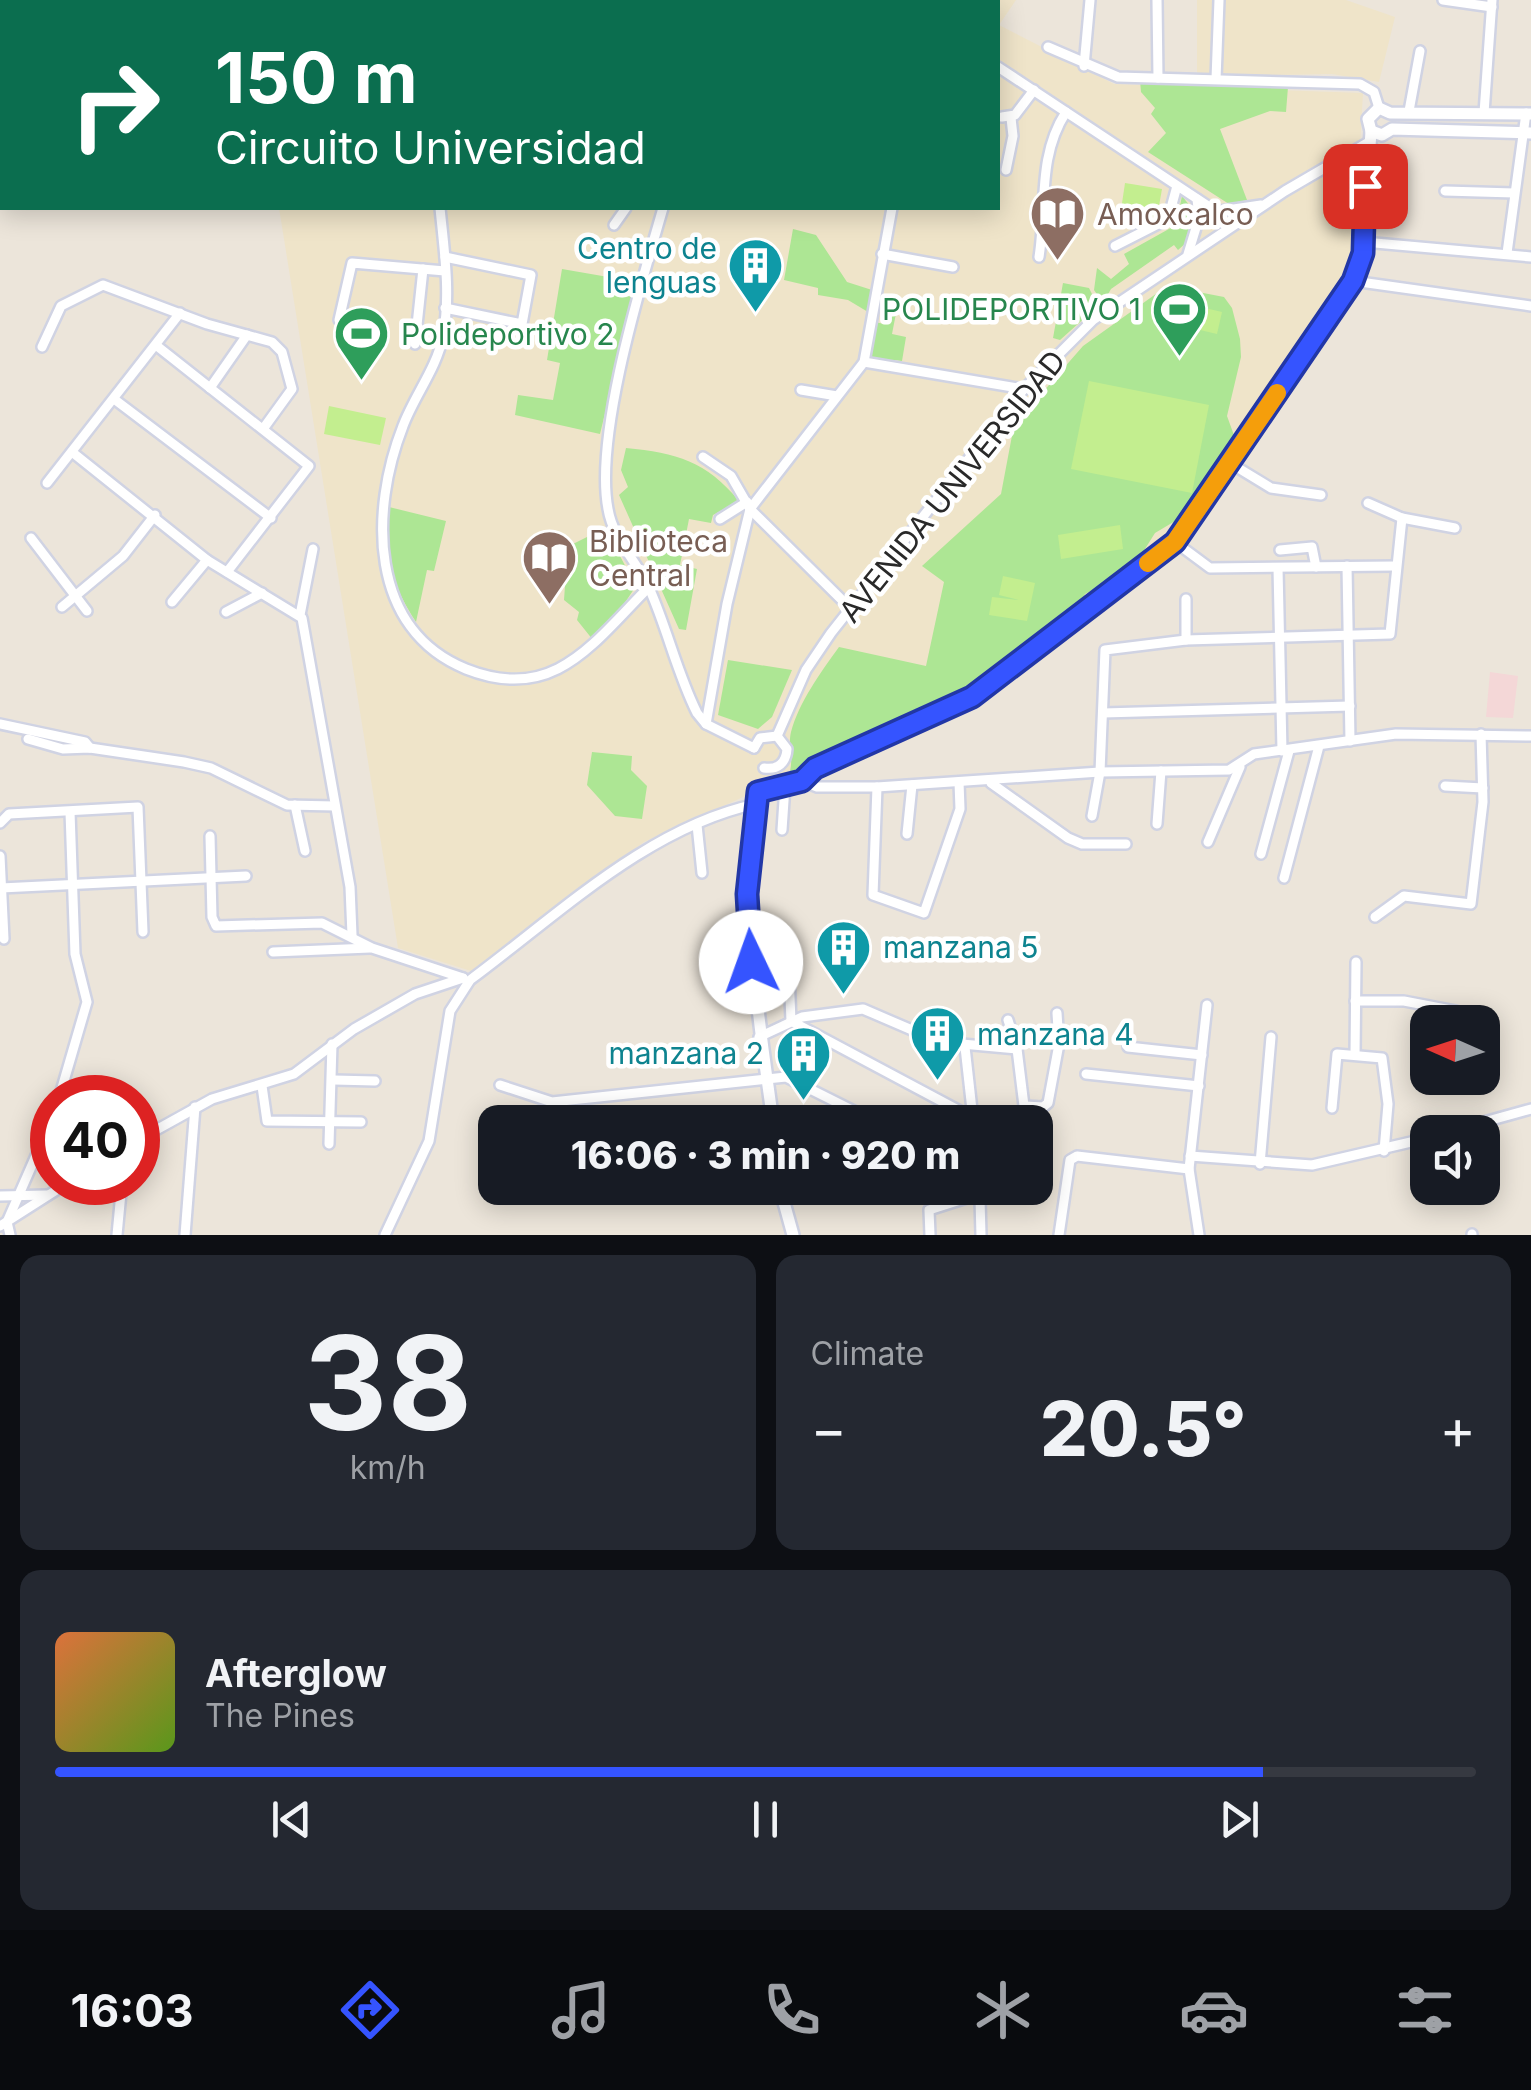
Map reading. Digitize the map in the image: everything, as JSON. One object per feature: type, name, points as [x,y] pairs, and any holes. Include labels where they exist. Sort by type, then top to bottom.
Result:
[{"type":"street","points":[[1084,66],[1090,0]]},
{"type":"street","points":[[1157,0],[1158,78]]},
{"type":"street","points":[[1216,79],[1219,0]]},
{"type":"street","points":[[1442,0],[1492,4],[1484,113]]},
{"type":"street","points":[[1048,47],[1084,66],[1118,77],[1360,84],[1374,92],[1392,128]]},
{"type":"street","points":[[1409,112],[1420,51]]},
{"type":"street","points":[[1000,68],[1197,199],[1220,210],[1263,205]]},
{"type":"street","points":[[1006,170],[1014,136],[1006,118],[1034,90]]},
{"type":"street","points":[[160,1128],[195,1108],[294,1074],[332,1044],[415,994],[467,979],[634,858],[727,810],[802,781],[815,768],[972,697],[1175,542],[1353,281],[1364,242],[1368,119],[1385,110],[1529,114],[1507,253]]},
{"type":"street","points":[[1039,257],[1044,220],[1041,193],[1052,134],[1066,112]]},
{"type":"street","points":[[1370,136],[1382,135],[1392,128],[1527,133]]},
{"type":"street","name":"AVENIDA UNIVERSIDAD","points":[[777,736],[806,670],[850,608],[1024,389],[1094,320],[1370,136]]},
{"type":"street","points":[[1115,246],[1168,219],[1177,186]]},
{"type":"street","points":[[1445,191],[1514,193]]},
{"type":"street","points":[[1186,258],[1199,218],[1197,199]]},
{"type":"street","points":[[440,210],[446,308],[439,350],[398,442],[381,522],[385,570],[406,620],[423,642],[465,668],[516,681],[569,667],[649,587]]},
{"type":"street","points":[[614,225],[625,210]]},
{"type":"street","points":[[662,210],[637,300],[608,440],[607,507],[614,530],[649,587],[685,690],[706,724],[754,748]]},
{"type":"street","points":[[720,518],[748,505],[864,362],[892,210]]},
{"type":"street","points":[[1364,242],[1531,256]]},
{"type":"street","points":[[882,254],[953,266]]},
{"type":"street","points":[[445,257],[532,275],[522,324],[446,308]]},
{"type":"street","points":[[338,320],[352,263],[445,271]]},
{"type":"street","points":[[415,344],[422,269]]},
{"type":"street","points":[[1353,281],[1531,306]]},
{"type":"street","points":[[42,348],[62,306],[103,285],[279,346],[290,377],[288,397],[263,429]]},
{"type":"street","points":[[47,483],[180,313]]},
{"type":"street","points":[[210,388],[246,335]]},
{"type":"street","points":[[157,346],[309,466],[227,572]]},
{"type":"street","points":[[864,362],[1024,389]]},
{"type":"street","points":[[801,390],[837,396]]},
{"type":"street","points":[[114,398],[271,518]]},
{"type":"street","points":[[72,452],[207,560],[300,616]]},
{"type":"street","points":[[703,457],[731,476],[748,505],[850,608]]},
{"type":"street","points":[[1230,463],[1272,488],[1321,495]]},
{"type":"street","points":[[1368,503],[1402,518],[1456,528]]},
{"type":"street","points":[[706,724],[748,505]]},
{"type":"street","points":[[62,607],[129,548],[155,515]]},
{"type":"street","points":[[1092,816],[1100,772],[1105,650],[1186,640],[1392,633],[1402,518]]},
{"type":"street","points":[[31,538],[87,611]]},
{"type":"street","points":[[1175,542],[1203,566],[1395,566]]},
{"type":"street","points":[[1280,550],[1312,547],[1316,567]]},
{"type":"street","points":[[313,549],[300,616],[309,644],[350,887],[352,935]]},
{"type":"street","points":[[172,602],[207,560]]},
{"type":"street","points":[[1346,566],[1350,742]]},
{"type":"street","points":[[1260,854],[1286,751],[1281,710],[1278,568]]},
{"type":"street","points":[[226,612],[262,593]]},
{"type":"street","points":[[1186,599],[1186,640]]},
{"type":"street","points":[[1103,713],[1350,706]]},
{"type":"street","points":[[0,724],[85,742],[90,748]]},
{"type":"street","points":[[1208,842],[1240,767],[1250,755],[1396,734],[1531,736]]},
{"type":"street","points":[[1375,917],[1404,896],[1470,904],[1482,788],[1481,734]]},
{"type":"street","points":[[777,736],[785,744],[787,755],[781,765],[764,768],[756,760],[754,748],[760,738],[777,736]]},
{"type":"street","points":[[28,739],[63,749],[90,748],[210,768],[295,806],[335,806]]},
{"type":"street","points":[[1284,878],[1319,746]]},
{"type":"street","points":[[802,781],[817,787],[877,787],[1240,767]]},
{"type":"street","points":[[764,768],[747,894],[771,1105]]},
{"type":"street","points":[[1157,824],[1161,771]]},
{"type":"street","points":[[877,787],[873,895],[924,913],[960,810],[959,782]]},
{"type":"street","points":[[991,783],[1068,838],[1082,844],[1126,844]]},
{"type":"street","points":[[908,834],[912,785]]},
{"type":"street","points":[[782,830],[785,786]]},
{"type":"street","points":[[1445,786],[1482,788]]},
{"type":"street","points":[[295,806],[304,851]]},
{"type":"street","points":[[1,821],[9,814],[138,807],[142,932]]},
{"type":"street","points":[[66,1075],[85,1010],[86,986],[77,968],[70,812]]},
{"type":"street","points":[[697,825],[702,873]]},
{"type":"street","points":[[210,836],[212,917],[216,926],[317,922],[352,935],[372,948],[467,979]]},
{"type":"street","points":[[0,856],[4,939]]},
{"type":"street","points":[[2,888],[246,876]]},
{"type":"street","points":[[273,952],[372,948]]},
{"type":"street","points":[[1355,1055],[1356,962]]},
{"type":"street","points":[[789,974],[790,1021]]},
{"type":"street","points":[[385,1235],[429,1140],[450,1010],[467,979]]},
{"type":"street","points":[[1355,1001],[1414,1005]]},
{"type":"street","points":[[1199,1235],[1190,1156],[1207,1005]]},
{"type":"street","points":[[760,1037],[790,1021],[863,1009],[940,1042],[1017,1049]]},
{"type":"street","points":[[1046,1105],[1059,1044],[1057,1013]]},
{"type":"street","points":[[1008,1020],[1017,1049],[1025,1105]]},
{"type":"street","points":[[790,1021],[945,1105]]},
{"type":"street","points":[[1260,1164],[1270,1037]]},
{"type":"street","points":[[329,1144],[334,1080],[332,1044]]},
{"type":"street","points":[[965,1047],[971,1105]]},
{"type":"street","points":[[1128,1047],[1202,1055]]},
{"type":"street","points":[[1332,1108],[1336,1054],[1382,1058],[1388,1104],[1384,1151]]},
{"type":"street","points":[[1086,1074],[1199,1086]]},
{"type":"street","points":[[500,1085],[552,1102],[786,1076],[843,1105]]},
{"type":"street","points":[[334,1080],[375,1081]]},
{"type":"street","points":[[262,1086],[265,1120],[361,1122]]},
{"type":"street","points":[[185,1235],[195,1108]]},
{"type":"street","points":[[1500,1118],[1531,1109]]},
{"type":"street","points":[[1190,1156],[1312,1165],[1410,1143]]},
{"type":"street","points":[[1059,1235],[1070,1160],[1077,1156],[1190,1170]]},
{"type":"street","points":[[4,1224],[30,1170]]},
{"type":"street","points":[[0,1196],[30,1194]]},
{"type":"street","points":[[930,1235],[930,1210],[979,1196],[982,1235]]},
{"type":"street","points":[[4,1224],[33,1205]]},
{"type":"street","points":[[117,1235],[120,1205]]},
{"type":"street","points":[[785,1205],[793,1235]]},
{"type":"street","points":[[4,1224],[10,1235]]},
{"type":"shaded area","points":[[1000,0],[1016,0],[1000,24]]},
{"type":"shaded area","points":[[1197,0],[1346,0],[1395,17],[1379,82],[1332,74],[1197,76]]},
{"type":"shaded area","points":[[1000,26],[1114,84],[1363,93],[1353,268],[1176,539],[976,691],[644,842],[471,971],[398,948],[279,210],[1000,210]]},
{"type":"shaded area","points":[[1490,672],[1518,676],[1513,718],[1486,717]]},
{"type":"green space","points":[[1140,80],[1288,87],[1286,112],[1270,111],[1220,129],[1247,200],[1229,204],[1148,152],[1166,133],[1151,114],[1155,108],[1141,92]]},
{"type":"green space","points":[[1125,183],[1162,189],[1157,217],[1121,210]]},
{"type":"green space","points":[[1182,196],[1194,211],[1187,242],[1178,250],[1174,245],[1111,289],[1103,303],[1094,290],[1097,268],[1111,279],[1129,264],[1124,254],[1176,225]]},
{"type":"green space","points":[[793,229],[816,235],[847,282],[872,290],[868,312],[848,300],[818,295],[818,288],[784,280]]},
{"type":"green space","points":[[562,269],[637,282],[600,434],[515,415],[518,395],[553,400],[560,363],[547,360]]},
{"type":"green space","points":[[1063,283],[1089,288],[1098,306],[1060,340],[1053,338]]},
{"type":"green space","points":[[1167,286],[1224,297],[1232,308],[1240,339],[1241,357],[1227,416],[1235,438],[1231,454],[1192,511],[1155,533],[1138,560],[1123,574],[1085,594],[1074,617],[976,686],[925,716],[787,779],[791,766],[790,738],[799,710],[839,647],[926,666],[944,582],[922,566],[1001,494],[1014,425],[1083,346]]},
{"type":"green space","points":[[891,296],[899,298],[892,334],[906,337],[902,361],[895,360],[894,366],[866,360],[874,322],[885,324]]},
{"type":"green space","points":[[1167,299],[1222,312],[1217,334],[1162,321]]},
{"type":"green space","points":[[1089,381],[1209,405],[1192,493],[1071,469]]},
{"type":"green space","points":[[329,406],[386,418],[380,445],[324,434]]},
{"type":"green space","points":[[626,448],[689,461],[715,477],[739,501],[713,515],[711,523],[689,519],[680,565],[697,569],[686,630],[679,629],[619,495],[628,487],[621,470]]},
{"type":"green space","points":[[389,507],[446,521],[434,571],[427,570],[416,622],[391,567]]},
{"type":"green space","points":[[1120,525],[1123,549],[1061,559],[1058,535]]},
{"type":"green space","points":[[605,528],[636,586],[614,619],[593,640],[577,620],[579,612],[564,600],[566,572],[557,565],[573,544]]},
{"type":"green space","points":[[1003,576],[1035,583],[1027,621],[989,615],[992,597],[1019,600],[999,595]]},
{"type":"green space","points":[[728,660],[792,670],[772,717],[758,729],[718,715]]},
{"type":"green space","points":[[592,752],[632,756],[631,770],[647,786],[642,819],[615,816],[587,785]]},
{"type":"slow traffic","points":[[1148,563],[1175,542],[1277,393]]},
{"type":"place","name":"Amoxcalco","points":[[1058,263]]},
{"type":"place","name":"Centro de lenguas","points":[[756,314]]},
{"type":"place","name":"POLIDEPORTIVO 1","points":[[1180,358]]},
{"type":"place","name":"Polideportivo 2","points":[[362,383]]},
{"type":"place","name":"Biblioteca Central","points":[[550,607]]},
{"type":"place","name":"manzana 5","points":[[844,996]]},
{"type":"place","name":"manzana 4","points":[[938,1083]]},
{"type":"place","name":"manzana 2","points":[[803,1102]]},
{"type":"route","points":[[751,962],[747,894],[758,792],[802,781],[815,768],[972,697],[1175,542],[1353,281],[1363,253],[1365,186]]}]
